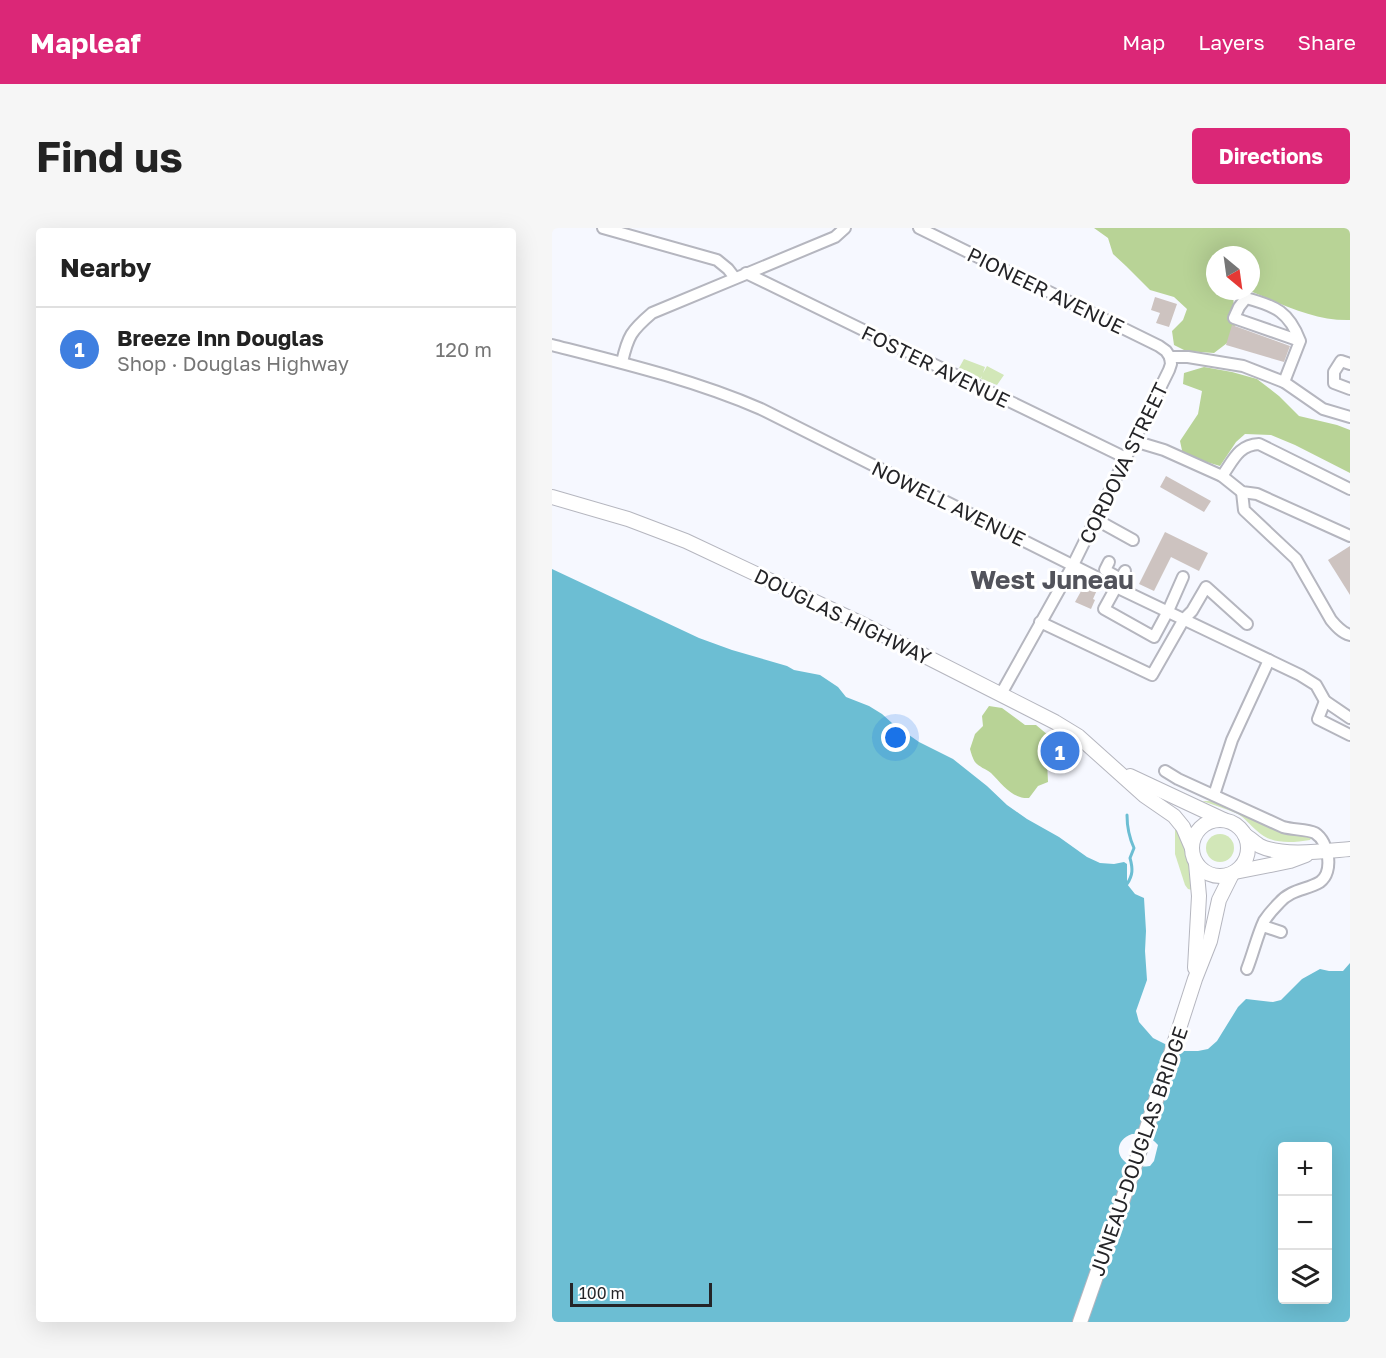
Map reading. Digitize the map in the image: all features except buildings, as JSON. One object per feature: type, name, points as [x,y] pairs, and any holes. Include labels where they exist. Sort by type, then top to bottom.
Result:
[{"type":"main road","name":"DOUGLAS HIGHWAY","points":[[552,497],[628,519],[686,541],[858,622],[1055,722],[1078,736],[1145,796],[1174,816],[1183,827],[1192,848]]},
{"type":"main road","points":[[1115,770],[1234,824],[1260,846],[1276,851],[1350,849]]},
{"type":"main road","points":[[1226,821],[1218,820],[1202,826],[1193,840],[1193,856],[1196,863],[1208,874],[1224,876],[1290,861],[1320,851]]},
{"type":"main road","points":[[1195,979],[1210,941],[1220,900],[1233,873],[1246,859],[1248,851],[1245,835]]},
{"type":"main road","points":[[1195,979],[1199,896],[1196,863]]},
{"type":"main road","name":"JUNEAU-DOUGLAS BRIDGE","points":[[1080,1322],[1137,1159],[1195,979]]},
{"type":"street","points":[[603,228],[717,260],[735,278]]},
{"type":"street","points":[[622,362],[626,341],[637,325],[652,313],[835,237],[845,228]]},
{"type":"street","name":"PIONEER AVENUE","points":[[919,228],[1159,346],[1170,357]]},
{"type":"street","name":"FOSTER AVENUE","points":[[746,273],[1126,458]]},
{"type":"street","points":[[1284,382],[1300,341],[1294,325],[1283,313],[1264,303],[1246,298],[1239,306],[1234,318],[1300,341]]},
{"type":"street","name":"NOWELL AVENUE","points":[[552,345],[705,386],[760,409],[1073,565],[1121,579],[1168,611],[1300,675],[1316,685],[1325,701],[1350,718]]},
{"type":"street","points":[[1170,357],[1188,357],[1243,366],[1284,382],[1323,409],[1350,417]]},
{"type":"street","name":"CORDOVA STREET","points":[[1001,694],[1073,565],[1169,370],[1170,357]]},
{"type":"street","points":[[1350,364],[1341,362],[1334,372],[1334,383],[1350,389]]},
{"type":"street","points":[[1134,441],[1164,450],[1222,476],[1242,492],[1257,494],[1350,536]]},
{"type":"street","points":[[1222,476],[1239,451],[1252,444],[1259,444],[1350,489]]},
{"type":"street","points":[[1242,492],[1244,510],[1296,559],[1330,620],[1350,635]]},
{"type":"street","points":[[1095,519],[1133,540]]},
{"type":"street","points":[[1109,562],[1105,570],[1121,579],[1104,609],[1154,637],[1183,577]]},
{"type":"street","points":[[1040,622],[1152,675],[1184,619],[1192,611],[1206,587],[1247,624]]},
{"type":"street","points":[[1214,795],[1232,740],[1269,660]]},
{"type":"street","points":[[1325,701],[1318,719],[1350,735]]},
{"type":"street","points":[[1165,771],[1283,827],[1307,831],[1316,834],[1321,839],[1320,851],[1328,864],[1326,873],[1322,880],[1314,885],[1298,890],[1280,900],[1265,920],[1247,969]]},
{"type":"street","points":[[1322,880],[1330,890]]},
{"type":"street","points":[[1263,926],[1281,932]]},
{"type":"green space","points":[[1094,228],[1350,228],[1350,320],[1311,315],[1260,295],[1260,246],[1206,246],[1206,300],[1233,300],[1235,328],[1231,340],[1214,353],[1186,351],[1174,345],[1172,331],[1183,320],[1187,309],[1174,297],[1150,290],[1113,254],[1108,238]]},
{"type":"green space","points":[[964,359],[985,367],[983,373],[987,366],[1004,375],[997,385],[981,379],[982,376],[980,379],[959,368]]},
{"type":"green space","points":[[1204,367],[1257,379],[1299,416],[1350,430],[1350,473],[1271,435],[1245,434],[1236,442],[1220,466],[1183,455],[1180,441],[1198,414],[1202,391],[1183,384],[1184,373]]},
{"type":"green space","points":[[989,706],[1002,708],[1025,725],[1036,725],[1048,735],[1048,782],[1038,786],[1029,798],[1012,793],[974,759],[970,749],[975,734],[983,726],[982,716]]},
{"type":"green space","points":[[1202,801],[1217,801],[1309,833],[1312,837],[1310,840],[1296,842],[1275,841],[1262,835],[1238,814]]},
{"type":"green space","points":[[1179,826],[1189,851],[1198,889],[1196,891],[1188,889],[1185,885],[1175,854],[1175,829]]},
{"type":"green space","points":[[1220,834],[1230,838],[1234,848],[1230,858],[1220,862],[1210,858],[1206,848],[1210,838]]},
{"type":"water","points":[[552,569],[699,638],[794,670],[820,675],[838,687],[846,697],[869,706],[919,742],[953,759],[1007,805],[1087,857],[1100,863],[1124,862],[1127,864],[1127,884],[1135,894],[1144,898],[1147,980],[1136,1011],[1139,1022],[1153,1038],[1179,1051],[1208,1049],[1217,1041],[1238,1007],[1246,999],[1273,1002],[1281,1000],[1302,979],[1320,969],[1343,971],[1350,963],[1350,1322],[552,1322]],"holes":[[[1140,1134],[1152,1139],[1158,1145],[1154,1161],[1150,1166],[1132,1165],[1124,1161],[1119,1153],[1120,1144],[1127,1136]]]},
{"type":"waterway","points":[[1127,815],[1134,848],[1130,858],[1131,875],[1127,884]]},
{"type":"place","name":"Breeze Inn Douglas","points":[[1060,751]]},
{"type":"district","name":"West Juneau","points":[[1052,579]]}]
